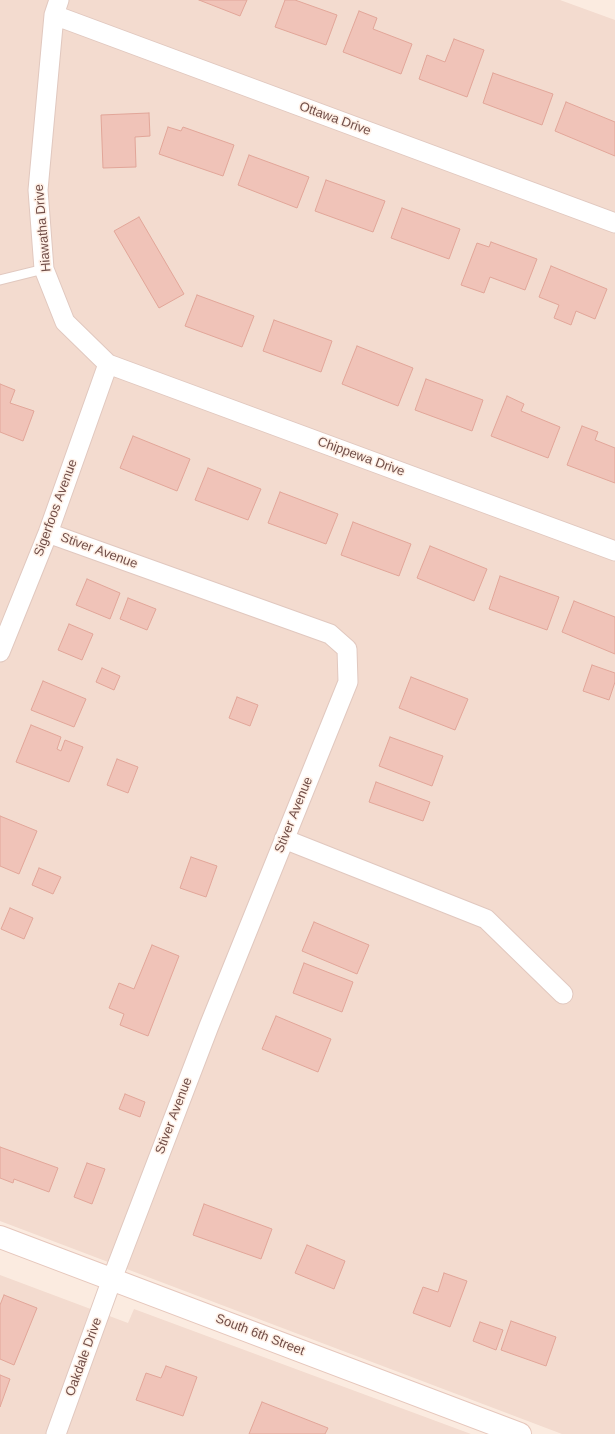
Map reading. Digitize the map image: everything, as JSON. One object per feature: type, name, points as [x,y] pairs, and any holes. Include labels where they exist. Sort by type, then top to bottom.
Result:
[{"type":"street","name":"Ottawa Drive","points":[[57,8],[615,223]]},
{"type":"street","name":"Hiawatha Drive","points":[[57,8],[38,190],[44,270],[65,322],[108,364]]},
{"type":"street","name":"Sigerfoos Avenue","points":[[0,652],[48,533],[108,364]]},
{"type":"street","name":"Chippewa Drive","points":[[108,364],[615,551]]},
{"type":"street","name":"Stiver Avenue","points":[[48,533],[330,634],[347,649],[348,682],[209,1026],[112,1279]]},
{"type":"street","points":[[284,839],[486,919],[563,994]]},
{"type":"street","name":"South 6th Street","points":[[0,1237],[520,1434]]},
{"type":"street","name":"Oakdale Drive","points":[[56,1434],[112,1279]]},
{"type":"lane","points":[[0,280],[44,270]]},
{"type":"shaded area","points":[[0,0],[560,0],[615,20],[615,1434],[562,1434],[0,1221]]},
{"type":"shaded area","points":[[0,1275],[128,1323],[134,1309],[471,1434],[0,1434]]},
{"type":"building","points":[[199,0],[247,0],[240,16]]},
{"type":"building","points":[[285,0],[295,0],[337,15],[326,45],[275,27]]},
{"type":"building","points":[[359,11],[377,18],[373,29],[412,44],[401,74],[343,52]]},
{"type":"building","points":[[454,39],[484,50],[467,97],[419,79],[427,55],[445,62]]},
{"type":"building","points":[[493,73],[553,94],[542,125],[483,103]]},
{"type":"building","points":[[566,102],[615,122],[615,156],[555,131]]},
{"type":"building","points":[[149,113],[150,136],[135,137],[136,167],[103,168],[101,115]]},
{"type":"building","points":[[168,127],[181,131],[183,127],[234,145],[223,176],[159,154]]},
{"type":"building","points":[[249,155],[309,177],[297,208],[238,185]]},
{"type":"building","points":[[326,180],[385,201],[373,232],[315,211]]},
{"type":"building","points":[[402,208],[460,229],[449,259],[391,238]]},
{"type":"building","points":[[139,217],[184,294],[159,308],[114,231]]},
{"type":"building","points":[[491,242],[537,259],[525,290],[490,277],[484,293],[461,285],[477,243],[489,247]]},
{"type":"building","points":[[551,266],[607,289],[595,319],[576,311],[571,325],[554,318],[559,305],[539,297]]},
{"type":"building","points":[[197,295],[254,316],[242,347],[185,326]]},
{"type":"building","points":[[274,320],[332,341],[321,372],[263,351]]},
{"type":"building","points":[[357,346],[413,368],[398,406],[342,384]]},
{"type":"building","points":[[426,379],[483,400],[472,431],[415,410]]},
{"type":"building","points":[[0,384],[15,390],[10,403],[34,411],[23,441],[0,432]]},
{"type":"building","points":[[507,396],[524,404],[521,411],[560,427],[548,458],[491,436]]},
{"type":"building","points":[[582,426],[598,432],[595,440],[615,448],[615,483],[567,465]]},
{"type":"building","points":[[133,436],[190,459],[177,491],[120,468]]},
{"type":"building","points":[[208,468],[261,489],[248,520],[195,500]]},
{"type":"building","points":[[280,492],[338,514],[326,544],[268,523]]},
{"type":"building","points":[[353,522],[411,544],[399,576],[341,555]]},
{"type":"building","points":[[430,546],[487,569],[474,601],[417,578]]},
{"type":"building","points":[[500,576],[559,597],[547,630],[489,609]]},
{"type":"building","points":[[87,579],[120,593],[110,619],[76,605]]},
{"type":"building","points":[[128,598],[156,609],[147,630],[120,619]]},
{"type":"building","points":[[574,601],[615,617],[615,654],[562,632]]},
{"type":"building","points":[[69,624],[93,634],[82,660],[58,650]]},
{"type":"building","points":[[592,665],[615,673],[615,682],[609,700],[583,691]]},
{"type":"building","points":[[102,668],[120,676],[114,690],[96,682]]},
{"type":"building","points":[[411,677],[468,699],[455,730],[399,708]]},
{"type":"building","points":[[43,681],[86,699],[74,727],[31,710]]},
{"type":"building","points":[[237,697],[258,705],[250,726],[229,718]]},
{"type":"building","points":[[31,725],[61,737],[57,749],[61,751],[65,740],[83,747],[69,782],[16,762]]},
{"type":"building","points":[[390,737],[443,756],[432,786],[379,766]]},
{"type":"building","points":[[117,759],[138,767],[128,793],[107,785]]},
{"type":"building","points":[[376,782],[430,802],[423,821],[369,802]]},
{"type":"building","points":[[0,816],[37,831],[19,874],[0,866]]},
{"type":"building","points":[[191,857],[217,866],[206,897],[180,888]]},
{"type":"building","points":[[39,868],[61,877],[53,894],[32,885]]},
{"type":"building","points":[[10,908],[33,918],[24,939],[1,929]]},
{"type":"building","points":[[314,922],[369,945],[357,974],[302,951]]},
{"type":"building","points":[[152,945],[179,956],[148,1036],[120,1025],[124,1014],[109,1008],[119,983],[134,989]]},
{"type":"building","points":[[304,963],[353,982],[342,1012],[293,993]]},
{"type":"building","points":[[276,1016],[331,1039],[318,1072],[262,1049]]},
{"type":"building","points":[[125,1094],[145,1102],[140,1117],[119,1109]]},
{"type":"building","points":[[0,1147],[58,1168],[49,1192],[14,1179],[13,1183],[0,1178]]},
{"type":"building","points":[[87,1163],[105,1169],[92,1204],[74,1197]]},
{"type":"building","points":[[204,1204],[272,1229],[261,1259],[193,1235]]},
{"type":"building","points":[[307,1245],[345,1261],[334,1289],[295,1273]]},
{"type":"building","points":[[444,1273],[467,1281],[450,1327],[413,1313],[423,1287],[438,1292]]},
{"type":"building","points":[[4,1295],[37,1308],[14,1365],[0,1359],[0,1305]]},
{"type":"building","points":[[511,1321],[556,1337],[546,1366],[501,1350]]},
{"type":"building","points":[[480,1322],[503,1330],[496,1350],[473,1341]]},
{"type":"building","points":[[166,1366],[197,1377],[183,1416],[136,1400],[146,1373],[161,1378]]},
{"type":"building","points":[[0,1375],[10,1379],[0,1407]]},
{"type":"building","points":[[262,1402],[328,1428],[325,1434],[249,1434]]}]
